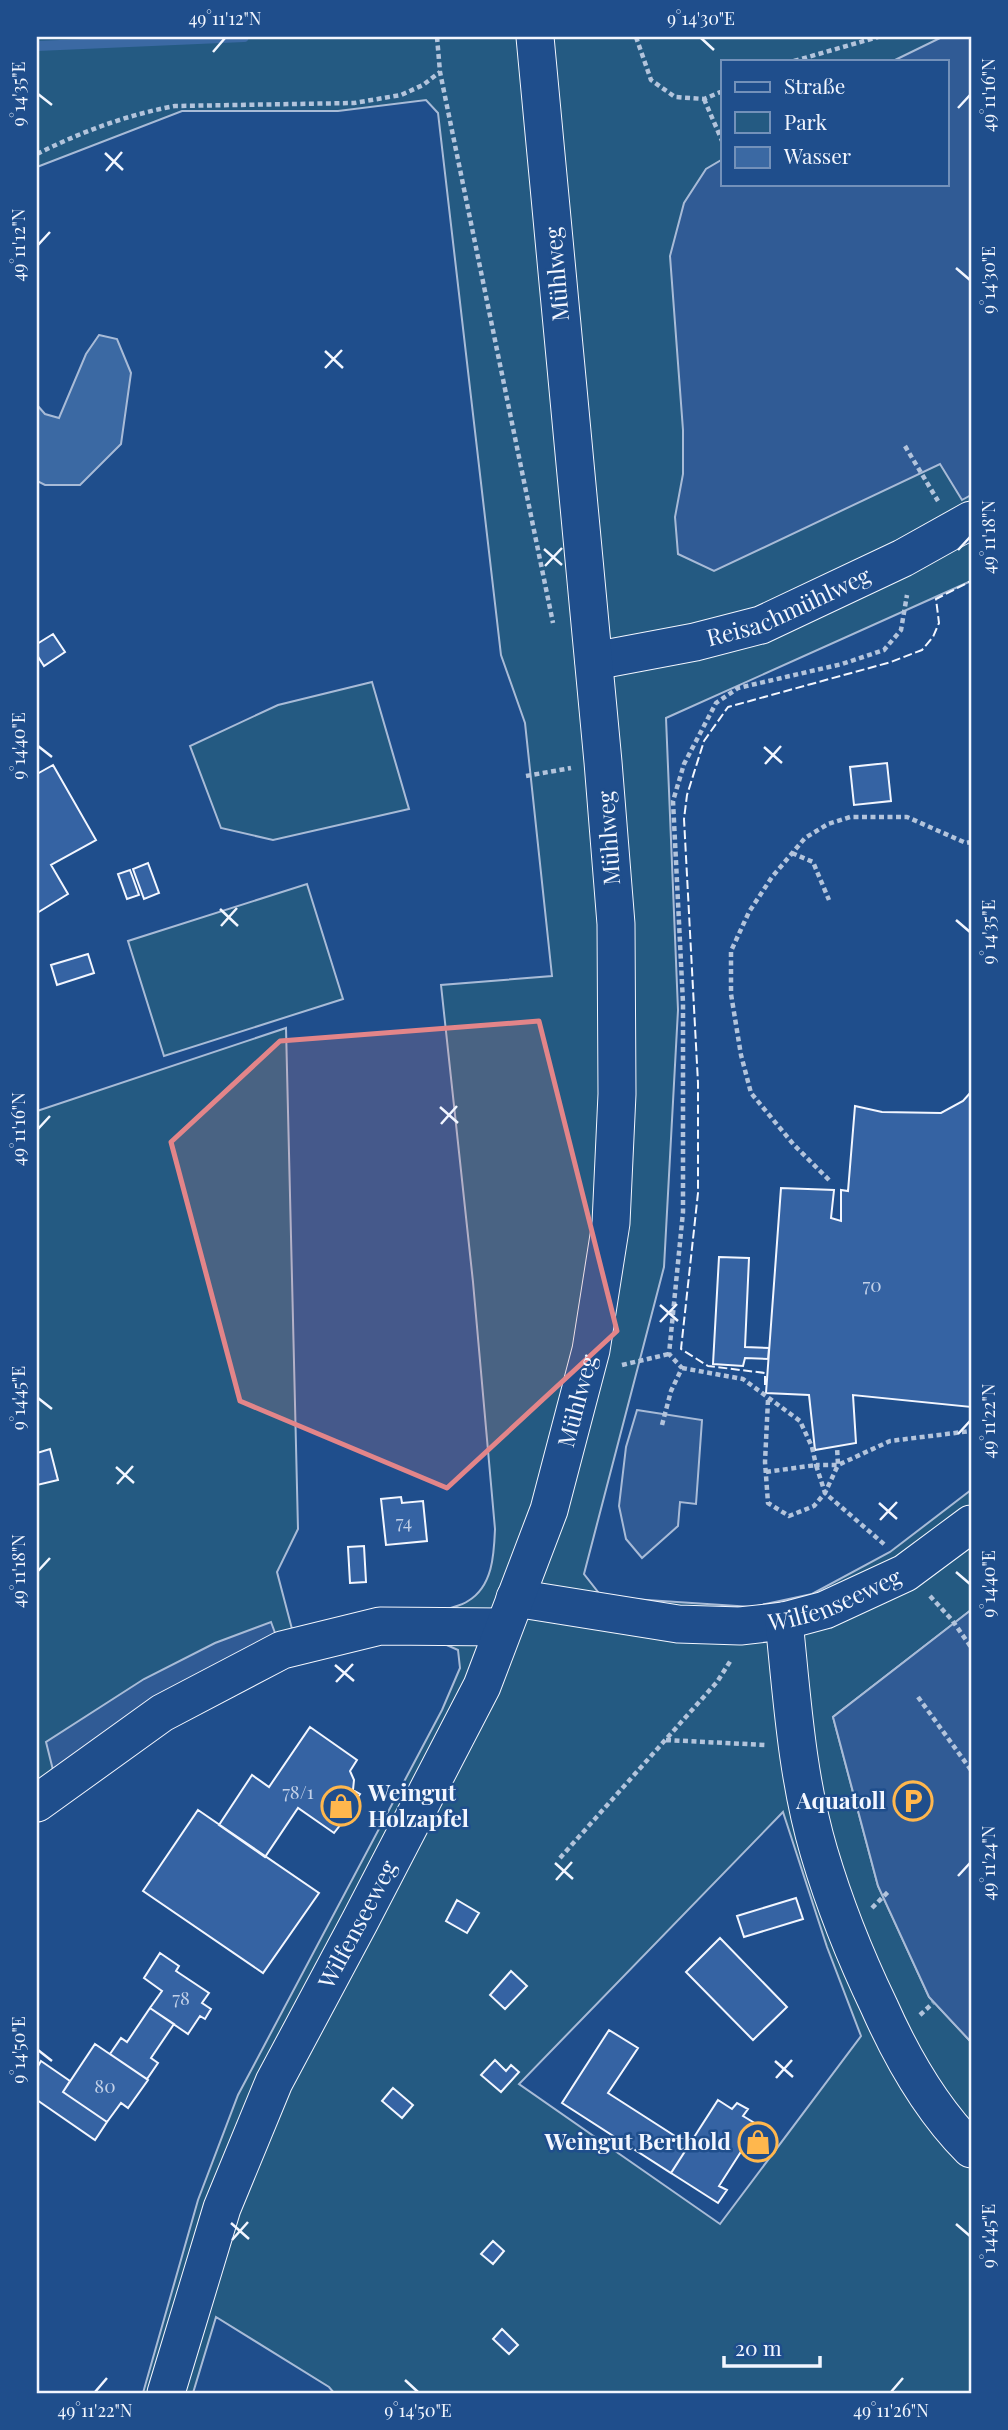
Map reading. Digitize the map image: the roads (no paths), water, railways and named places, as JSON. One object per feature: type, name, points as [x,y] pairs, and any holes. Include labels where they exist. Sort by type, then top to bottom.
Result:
[{"type":"street","name":"Mühlweg","points":[[509,1613],[549,1510],[591,1350],[611,1223],[617,1094],[616,924],[535,37]]},
{"type":"street","name":"Reisachmühlweg","points":[[594,661],[695,642],[761,625],[903,558],[963,524]]},
{"type":"street","name":"Wilfenseeweg","points":[[37,1803],[162,1713],[282,1650],[380,1626],[509,1613],[740,1626],[784,1620],[825,1610],[905,1573],[971,1524]]},
{"type":"street","name":"Wilfenseeweg","points":[[166,2393],[222,2208],[274,2082],[482,1686],[509,1613]]},
{"type":"street","points":[[784,1620],[798,1746],[818,1851],[850,1944],[894,2039],[933,2104],[971,2149]]},
{"type":"water","points":[[99,335],[117,339],[131,373],[121,444],[80,485],[45,485],[37,481],[37,405],[45,414],[59,418],[86,354]]},
{"type":"waterway","points":[[37,46],[244,37]]},
{"type":"place","name":"Aquatoll","points":[[913,1801]]},
{"type":"place","name":"Weingut Holzapfel","points":[[341,1806]]},
{"type":"place","name":"Weingut Berthold","points":[[758,2142]]}]
